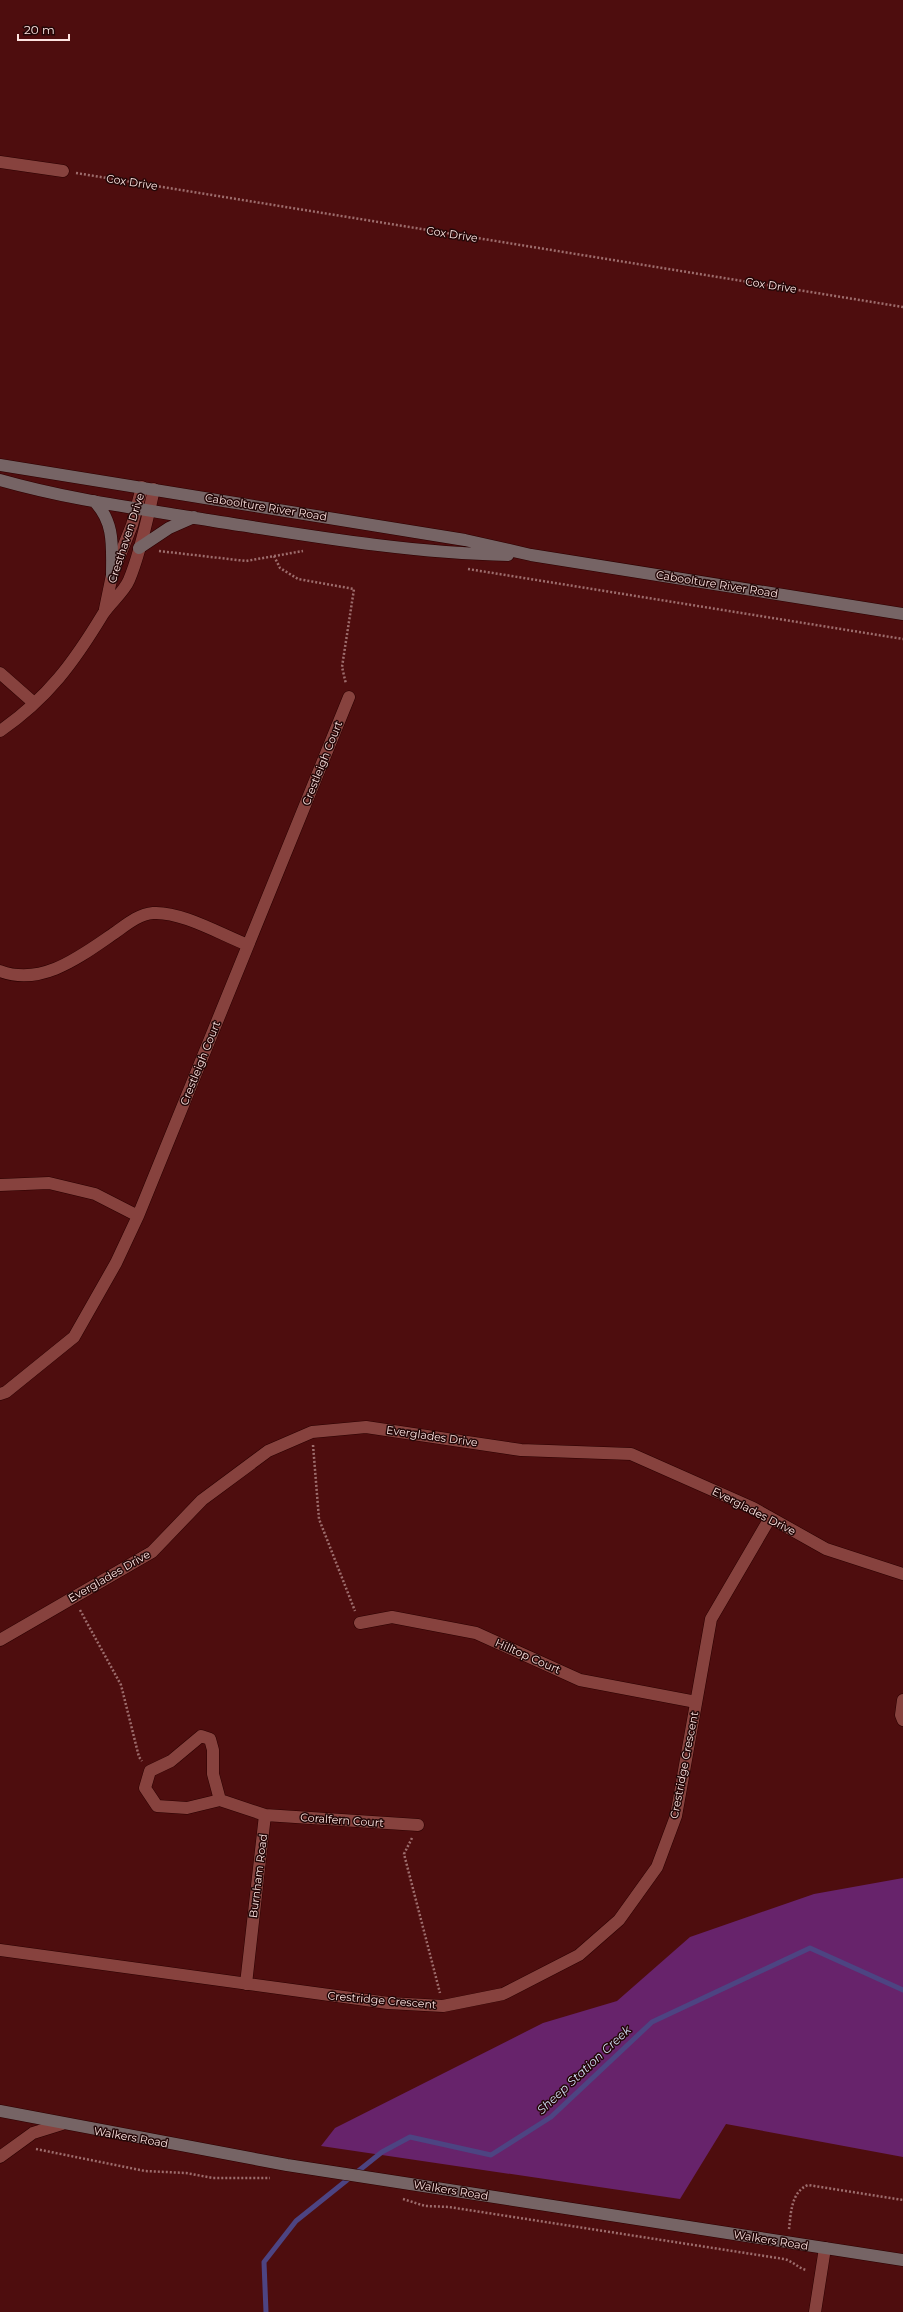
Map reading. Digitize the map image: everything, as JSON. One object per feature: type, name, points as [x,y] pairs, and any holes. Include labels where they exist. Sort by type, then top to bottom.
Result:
[{"type":"main road","name":"Caboolture River Road","points":[[0,465],[465,540],[531,555],[903,614]]},
{"type":"main road","name":"Caboolture River Road","points":[[0,480],[61,496],[344,541],[463,554],[531,555]]},
{"type":"main road","points":[[94,501],[101,508],[110,525],[112,539],[112,575]]},
{"type":"main road","points":[[139,548],[169,528],[194,517]]},
{"type":"main road","name":"Walkers Road","points":[[0,2111],[62,2124],[287,2165],[903,2260]]},
{"type":"street","points":[[0,162],[63,171]]},
{"type":"street","name":"Cresthaven Drive","points":[[0,730],[34,703],[79,655],[104,612],[129,581],[139,548],[143,509],[148,488]]},
{"type":"street","name":"Cresthaven Drive","points":[[104,612],[112,575],[143,509]]},
{"type":"street","points":[[0,673],[34,703]]},
{"type":"street","name":"Crestleigh Court","points":[[0,1394],[6,1392],[74,1337],[116,1263],[138,1216],[349,697]]},
{"type":"street","points":[[0,971],[10,974],[34,975],[57,969],[134,919],[151,913],[163,913],[189,921],[248,945]]},
{"type":"street","points":[[0,1185],[49,1183],[95,1194],[138,1216]]},
{"type":"street","name":"Everglades Drive","points":[[0,1640],[152,1552],[202,1500],[268,1451],[312,1432],[366,1427],[521,1450],[631,1454],[770,1518],[826,1549],[903,1574]]},
{"type":"street","name":"Crestridge Crescent","points":[[0,1950],[388,2003],[443,2006],[503,1994],[579,1955],[619,1920],[657,1867],[676,1816],[711,1619],[770,1518]]},
{"type":"street","name":"Hilltop Court","points":[[360,1623],[392,1618],[476,1633],[580,1680],[696,1702]]},
{"type":"street","points":[[903,1700],[901,1715],[903,1720]]},
{"type":"street","points":[[220,1800],[213,1774],[214,1750],[210,1739],[201,1736],[170,1761],[150,1771],[145,1788],[157,1806],[187,1808],[220,1800],[265,1815]]},
{"type":"street","name":"Coralfern Court","points":[[265,1815],[418,1825]]},
{"type":"street","name":"Burnham Road","points":[[246,1984],[265,1815]]},
{"type":"street","points":[[0,2157],[33,2133],[62,2124]]},
{"type":"street","points":[[815,2312],[824,2248]]},
{"type":"path","name":"Cox Drive","points":[[63,171],[903,307]]},
{"type":"path","points":[[154,551],[246,561],[306,550]]},
{"type":"path","points":[[274,556],[280,568],[298,579],[354,589],[342,667],[349,697]]},
{"type":"path","points":[[467,569],[903,639]]},
{"type":"path","points":[[312,1432],[319,1519],[360,1623]]},
{"type":"path","points":[[73,1598],[121,1685],[139,1757],[150,1771]]},
{"type":"path","points":[[418,1825],[404,1854],[443,2006]]},
{"type":"path","points":[[18,2144],[56,2154],[145,2171],[186,2173],[213,2178],[269,2178]]},
{"type":"path","points":[[789,2226],[797,2192],[808,2186],[903,2200]]},
{"type":"path","points":[[399,2198],[425,2206],[449,2207],[784,2259],[792,2261],[802,2270],[821,2271]]},
{"type":"shaded area","points":[[903,1878],[903,2157],[726,2124],[680,2199],[321,2146],[335,2128],[543,2023],[617,2001],[690,1937],[814,1894]]},
{"type":"waterway","name":"Sheep Station Creek","points":[[266,2312],[264,2262],[296,2221],[382,2152],[410,2137],[491,2155],[551,2117],[652,2022],[810,1948],[903,1990]]}]
